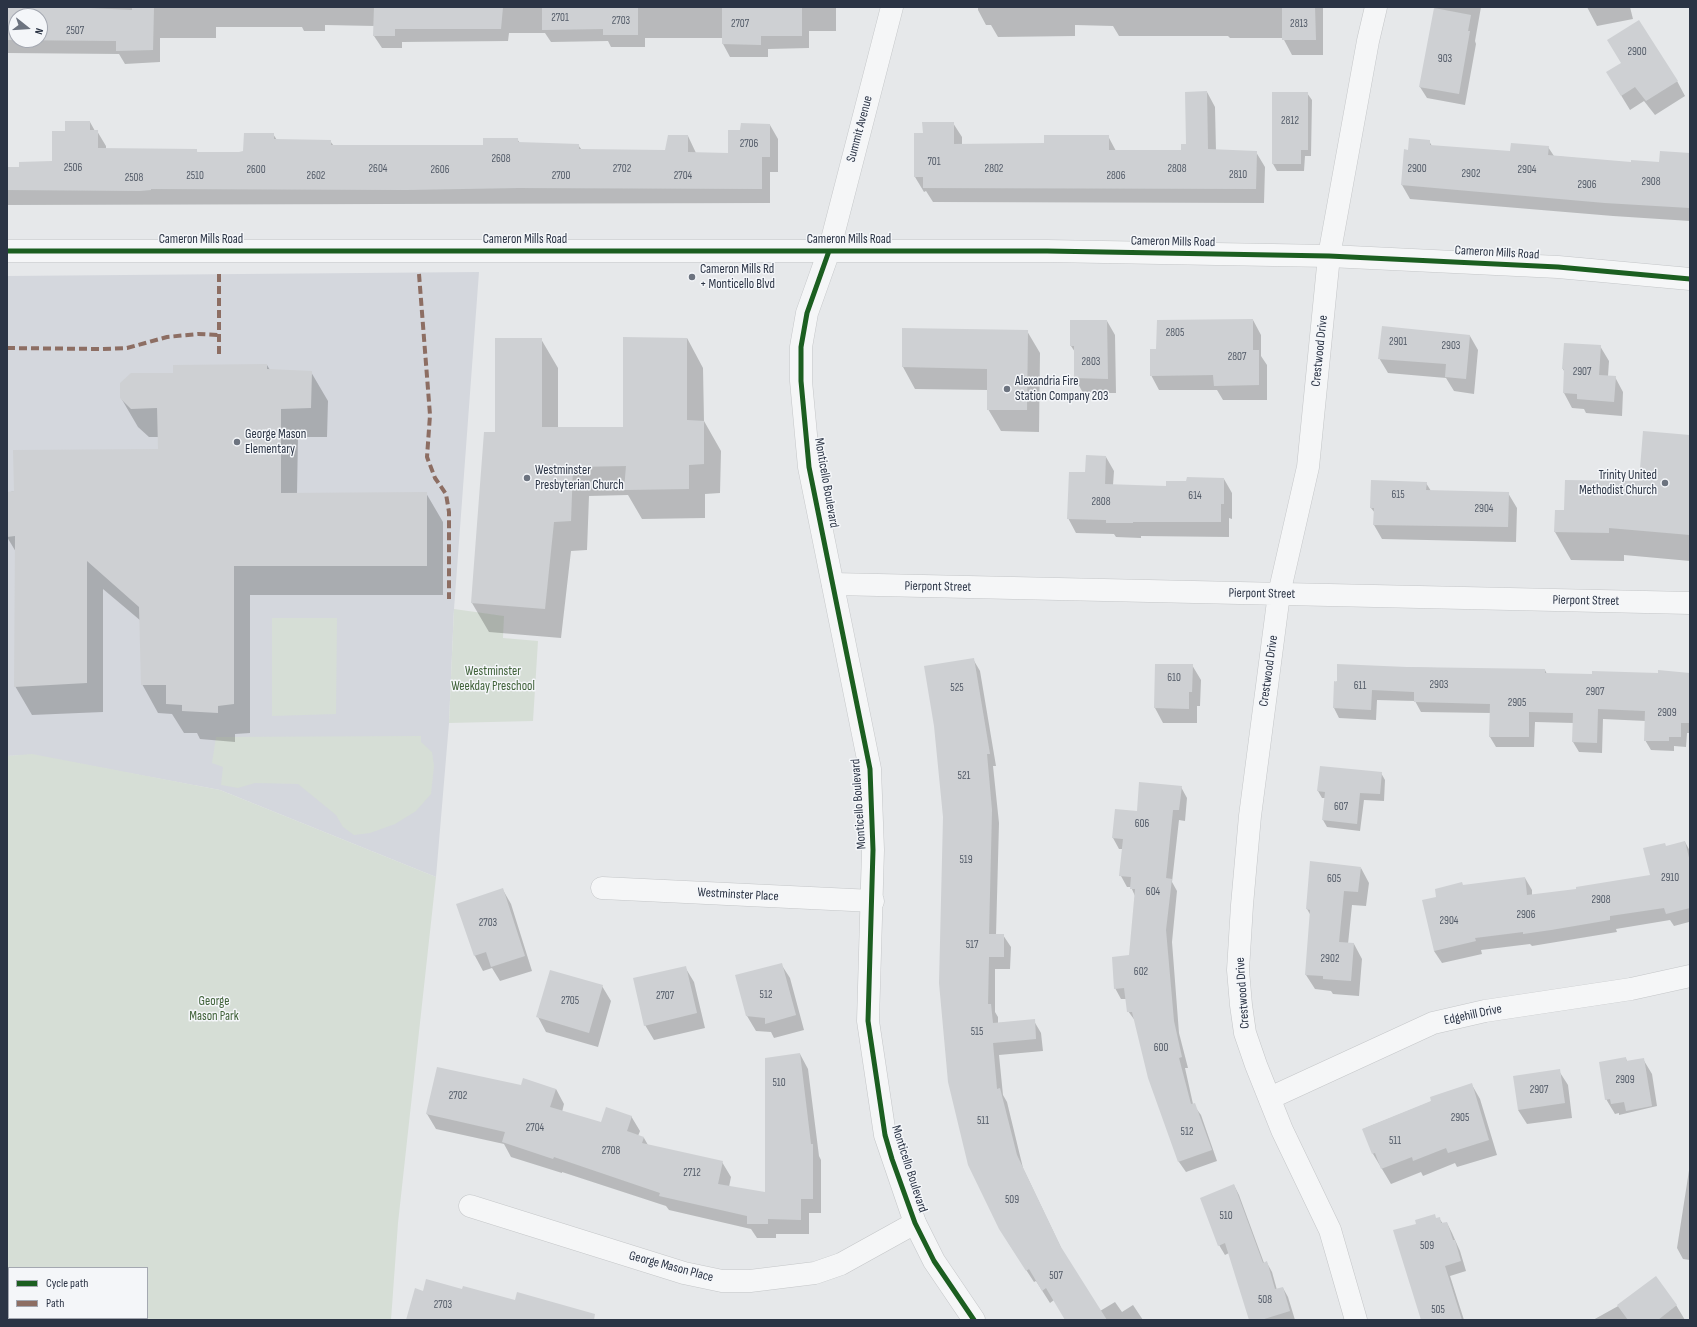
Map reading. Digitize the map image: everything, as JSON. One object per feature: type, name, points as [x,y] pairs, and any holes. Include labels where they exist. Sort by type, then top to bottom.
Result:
[{"type":"street","name":"Summit Avenue","points":[[829,251],[892,7]]},
{"type":"street","name":"Crestwood Drive","points":[[1356,1320],[1330,1230],[1282,1130],[1245,1033],[1238,970],[1250,816],[1279,594],[1308,467],[1329,256],[1368,41],[1376,7]]},
{"type":"street","name":"Cameron Mills Road","points":[[7,251],[1047,251],[1329,256],[1558,268],[1690,279]]},
{"type":"street","name":"Monticello Boulevard","points":[[829,251],[807,313],[801,347],[801,381],[809,467],[870,769],[873,901],[868,1021],[885,1135],[915,1223],[934,1261],[974,1320]]},
{"type":"street","name":"Pierpont Street","points":[[833,584],[1690,603]]},
{"type":"street","name":"Westminster Place","points":[[602,888],[873,901]]},
{"type":"street","name":"Edgehill Drive","points":[[1270,1098],[1433,1023],[1485,1011],[1631,989],[1690,976]]},
{"type":"street","name":"George Mason Place","points":[[470,1206],[684,1273],[722,1281],[750,1281],[815,1273],[841,1264],[915,1223]]},
{"type":"shaded area","name":"George Mason Elementary","points":[[479,272],[454,609],[449,723],[436,877],[220,790],[32,755],[7,756],[7,276]]},
{"type":"green space","name":"Westminster Weekday Preschool","points":[[454,609],[504,616],[503,638],[538,641],[533,721],[449,723]]},
{"type":"green space","points":[[272,618],[337,618],[336,714],[272,716]]},
{"type":"green space","points":[[421,736],[421,742],[432,752],[434,766],[431,794],[416,811],[395,824],[370,833],[354,835],[343,827],[336,815],[298,784],[255,783],[238,788],[221,785],[223,767],[212,763],[216,737]]},
{"type":"green space","name":"George Mason Park","points":[[32,754],[220,790],[436,877],[398,1223],[391,1320],[7,1320],[7,756]]},
{"type":"building","points":[[7,7],[90,7],[132,10],[132,7],[154,7],[153,50],[116,51],[116,41],[48,40],[48,8],[8,8],[8,40]]},
{"type":"building","points":[[374,7],[503,7],[501,29],[395,29],[395,36],[373,36]]},
{"type":"building","points":[[542,7],[638,7],[638,35],[603,35],[603,29],[542,30]]},
{"type":"building","points":[[722,7],[802,7],[802,36],[761,36],[761,45],[722,44]]},
{"type":"building","points":[[1282,7],[1315,7],[1316,40],[1282,40]]},
{"type":"building","points":[[1434,8],[1471,15],[1468,31],[1470,31],[1459,94],[1419,87]]},
{"type":"building","points":[[1639,20],[1678,81],[1646,101],[1635,87],[1621,96],[1606,72],[1621,63],[1607,40]]},
{"type":"building","points":[[1207,91],[1208,149],[1257,151],[1256,189],[923,188],[923,177],[914,177],[914,133],[923,133],[922,122],[954,122],[954,144],[1044,143],[1044,135],[1109,135],[1109,150],[1181,150],[1181,144],[1186,144],[1185,92]]},
{"type":"building","points":[[1272,92],[1308,92],[1308,150],[1301,150],[1301,164],[1272,164]]},
{"type":"building","points":[[65,121],[90,121],[90,130],[98,130],[98,148],[197,149],[197,152],[239,152],[243,151],[244,133],[274,133],[274,139],[331,140],[331,145],[483,145],[483,138],[518,138],[518,142],[579,144],[579,149],[665,150],[668,135],[688,135],[688,152],[728,153],[728,130],[740,130],[741,123],[770,124],[770,157],[762,157],[762,189],[518,188],[406,190],[7,190],[7,167],[19,167],[19,162],[52,161],[52,131],[65,131]]},
{"type":"building","points":[[1409,138],[1430,140],[1430,145],[1510,151],[1511,143],[1549,146],[1548,155],[1631,162],[1631,160],[1659,162],[1660,151],[1690,153],[1690,208],[1605,203],[1401,185],[1404,149],[1408,150]]},
{"type":"building","points":[[1253,319],[1253,350],[1259,350],[1259,385],[1214,386],[1213,375],[1150,376],[1150,349],[1156,349],[1157,320]]},
{"type":"building","points":[[1070,320],[1107,320],[1108,379],[1074,378],[1074,346],[1070,346]]},
{"type":"building","points":[[1382,326],[1470,335],[1466,379],[1445,377],[1446,364],[1378,359]]},
{"type":"building","name":"Alexandria Fire Station Company 203","points":[[902,328],[1028,330],[1027,410],[987,410],[987,369],[902,367]]},
{"type":"building","name":"Westminster Presbyterian Church","points":[[623,337],[687,338],[687,420],[704,421],[704,464],[689,465],[689,489],[624,490],[626,466],[573,467],[571,521],[554,522],[545,609],[471,603],[484,432],[495,432],[495,338],[542,338],[542,427],[623,427]]},
{"type":"building","points":[[1564,343],[1601,345],[1599,375],[1616,376],[1614,402],[1577,399],[1577,394],[1563,393],[1564,369],[1562,369]]},
{"type":"building","points":[[267,364],[267,369],[312,371],[311,408],[281,409],[281,493],[427,492],[427,566],[234,566],[234,704],[218,706],[218,713],[182,711],[182,705],[166,704],[166,685],[141,685],[139,607],[87,561],[87,683],[14,687],[15,536],[7,537],[7,492],[14,491],[13,450],[158,449],[157,408],[131,409],[120,398],[120,383],[131,373],[173,373],[173,365]]},
{"type":"building","points":[[1643,431],[1690,435],[1690,535],[1609,528],[1609,533],[1554,532],[1555,510],[1564,510],[1565,480],[1639,481]]},
{"type":"building","points":[[1086,455],[1106,456],[1105,484],[1166,486],[1166,481],[1186,481],[1187,477],[1224,478],[1224,504],[1221,504],[1221,522],[1106,523],[1106,520],[1067,519],[1069,472],[1085,472]]},
{"type":"building","points":[[1371,480],[1427,482],[1426,490],[1509,492],[1508,527],[1373,525],[1374,508],[1370,508]]},
{"type":"building","points":[[974,658],[990,754],[987,754],[992,810],[989,934],[1004,934],[1004,957],[989,957],[988,1004],[991,1004],[993,1023],[1035,1019],[1036,1039],[993,1043],[997,1089],[1000,1088],[1017,1155],[1061,1247],[1107,1320],[1065,1320],[1046,1288],[1042,1291],[1029,1269],[1026,1271],[999,1229],[968,1165],[948,1082],[939,983],[943,817],[934,726],[924,666]]},
{"type":"building","points":[[1155,664],[1193,664],[1192,692],[1189,692],[1189,709],[1154,708]]},
{"type":"building","points":[[1337,664],[1407,667],[1545,669],[1545,673],[1592,674],[1592,671],[1658,673],[1658,670],[1690,673],[1689,723],[1681,723],[1681,737],[1669,737],[1669,741],[1644,741],[1645,711],[1598,709],[1597,743],[1572,742],[1573,713],[1529,712],[1529,737],[1489,737],[1490,704],[1414,702],[1414,692],[1372,690],[1371,710],[1333,708],[1334,681],[1337,682]]},
{"type":"building","points":[[1320,766],[1382,772],[1380,794],[1360,793],[1357,824],[1322,820],[1325,792],[1317,791]]},
{"type":"building","points":[[1139,782],[1182,786],[1179,810],[1173,810],[1166,878],[1172,879],[1166,930],[1174,1021],[1182,1057],[1179,1058],[1191,1104],[1195,1103],[1212,1150],[1178,1162],[1148,1078],[1132,1012],[1127,1012],[1124,988],[1114,989],[1112,957],[1129,955],[1135,889],[1130,889],[1131,877],[1119,876],[1123,839],[1112,838],[1115,809],[1137,811]]},
{"type":"building","points":[[1685,841],[1690,862],[1690,908],[1666,914],[1664,908],[1610,916],[1610,920],[1551,930],[1475,938],[1476,941],[1434,951],[1422,900],[1436,897],[1435,889],[1462,882],[1463,885],[1525,877],[1527,895],[1576,889],[1576,887],[1650,875],[1643,848],[1665,843],[1666,846]]},
{"type":"building","points":[[1310,861],[1361,867],[1358,892],[1344,891],[1339,942],[1354,943],[1351,981],[1323,979],[1323,976],[1305,975],[1310,910],[1306,909]]},
{"type":"building","points":[[503,888],[525,956],[491,967],[486,952],[474,956],[456,904]]},
{"type":"building","points":[[782,963],[796,1015],[765,1024],[765,1018],[746,1016],[735,975]]},
{"type":"building","points":[[686,966],[697,1013],[644,1026],[633,978]]},
{"type":"building","points":[[550,970],[603,985],[589,1033],[536,1017]]},
{"type":"building","points":[[800,1053],[811,1144],[813,1144],[813,1199],[801,1199],[801,1220],[768,1219],[768,1224],[747,1224],[747,1216],[659,1196],[660,1193],[554,1157],[553,1159],[502,1142],[505,1132],[426,1114],[437,1067],[521,1085],[523,1078],[556,1089],[550,1107],[601,1122],[606,1107],[632,1116],[627,1131],[644,1137],[642,1143],[723,1161],[718,1184],[765,1192],[765,1058]]},
{"type":"building","points":[[1626,1057],[1626,1061],[1644,1058],[1652,1106],[1626,1111],[1624,1102],[1611,1104],[1610,1099],[1605,1100],[1599,1062]]},
{"type":"building","points":[[1560,1069],[1565,1103],[1518,1110],[1513,1076]]},
{"type":"building","points":[[1472,1083],[1489,1140],[1448,1153],[1446,1148],[1413,1161],[1412,1157],[1381,1169],[1375,1153],[1372,1154],[1362,1129],[1431,1101],[1430,1097]]},
{"type":"building","points":[[1234,1184],[1263,1263],[1267,1261],[1275,1289],[1283,1287],[1290,1311],[1261,1320],[1249,1320],[1225,1243],[1218,1246],[1200,1198]]},
{"type":"building","points":[[1435,1214],[1436,1218],[1440,1217],[1441,1223],[1447,1222],[1453,1240],[1455,1240],[1461,1261],[1445,1266],[1462,1320],[1421,1320],[1393,1230],[1416,1224],[1415,1220]]},
{"type":"building","points":[[1656,1276],[1677,1305],[1658,1320],[1628,1320],[1617,1305]]},
{"type":"building","points":[[426,1279],[462,1289],[463,1286],[515,1300],[517,1292],[595,1314],[594,1320],[406,1320],[415,1288],[423,1291]]},
{"type":"marked path","points":[[219,274],[219,356]]},
{"type":"marked path","points":[[419,274],[430,415],[427,457],[435,478],[446,494],[449,512],[449,599]]},
{"type":"marked path","points":[[7,348],[127,348],[167,337],[198,334],[220,335]]},
{"type":"cycle path","points":[[7,251],[1047,251],[1329,256],[1558,267],[1690,279]]},
{"type":"cycle path","points":[[829,251],[807,313],[801,347],[801,381],[809,467],[870,769],[873,850],[868,1021],[885,1135],[892,1159],[915,1223],[934,1261],[974,1320]]},
{"type":"place","name":"Cameron Mills Rd + Monticello Blvd","points":[[692,277]]},
{"type":"place","name":"Alexandria Fire Station Company 203","points":[[1007,389]]},
{"type":"place","name":"George Mason Elementary","points":[[237,442]]},
{"type":"place","name":"Westminster Presbyterian Church","points":[[527,478]]},
{"type":"place","name":"Trinity United Methodist Church","points":[[1665,483]]}]
